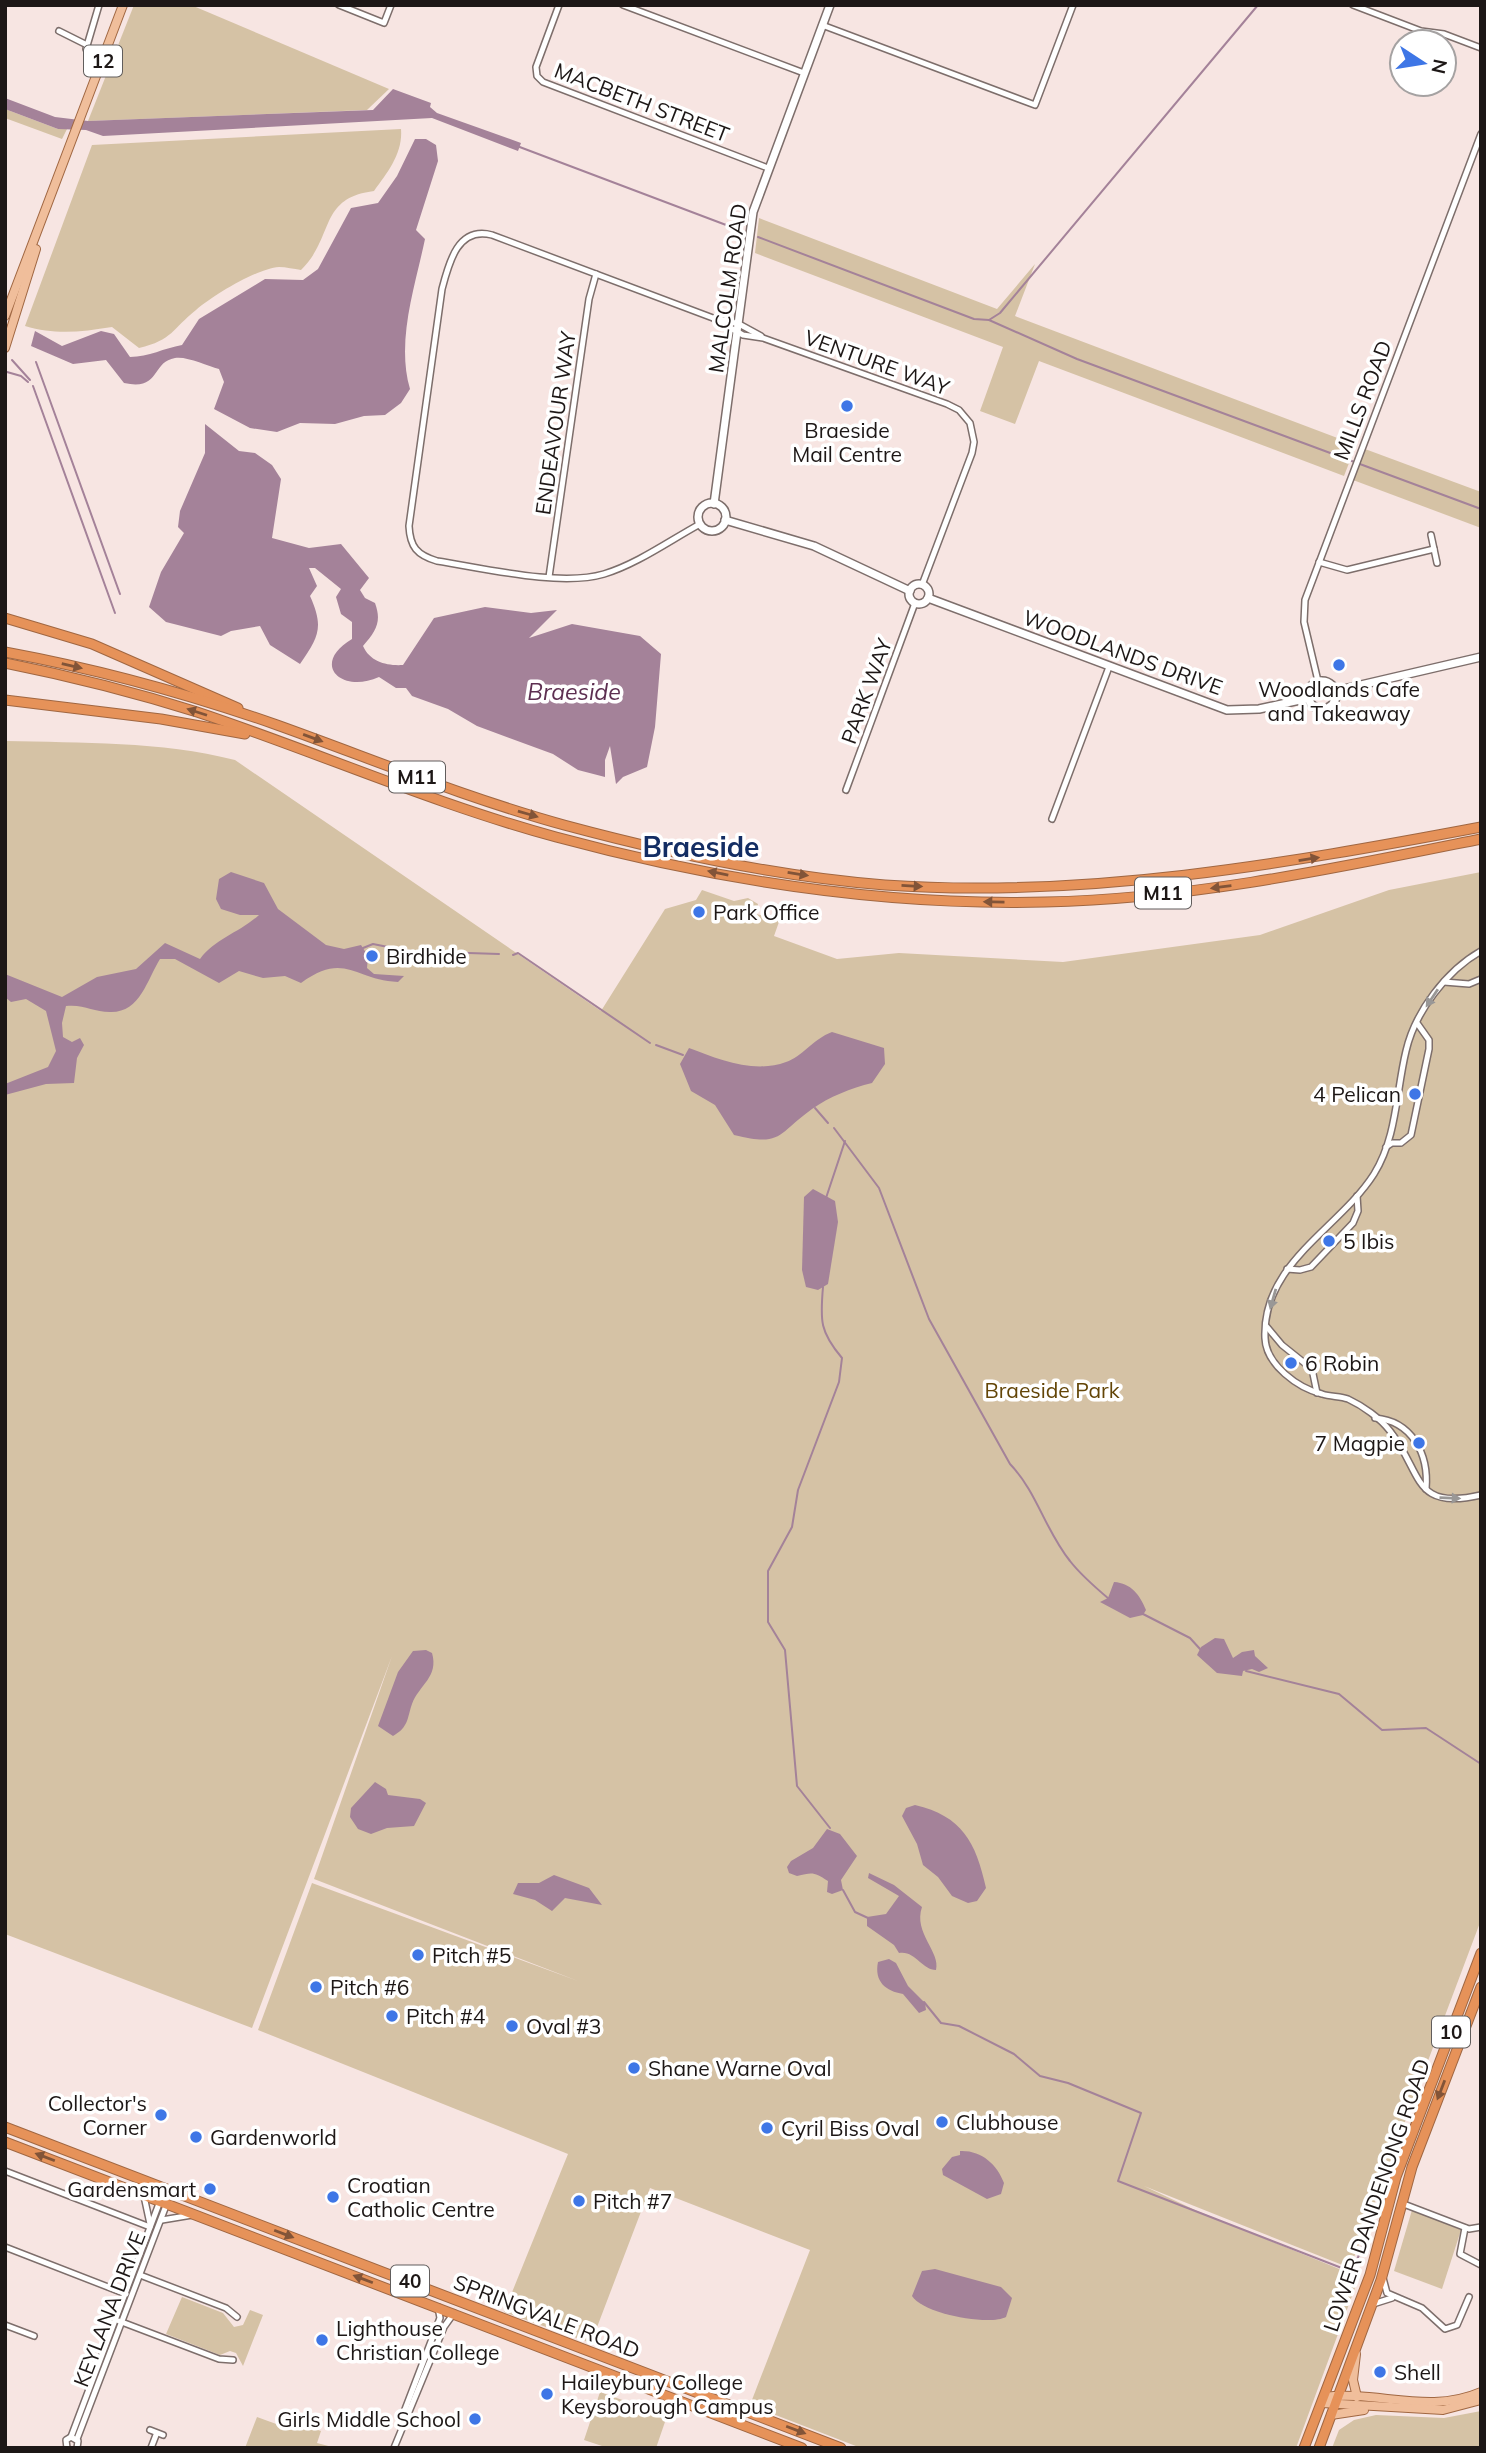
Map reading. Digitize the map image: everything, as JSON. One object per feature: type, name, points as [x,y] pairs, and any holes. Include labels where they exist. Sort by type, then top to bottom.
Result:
[{"type":"highway","points":[[5,618],[92,644],[273,723]]},
{"type":"highway","name":"M11","points":[[5,652],[104,674],[273,723],[475,798],[564,825],[667,849],[840,879],[947,887],[1060,887],[1252,868],[1481,826]]},
{"type":"highway","name":"M11","points":[[5,663],[128,692],[268,737],[554,837],[721,874],[881,898],[1045,902],[1253,883],[1481,839]]},
{"type":"highway","points":[[5,700],[161,719],[268,737]]},
{"type":"highway","points":[[1253,883],[1481,845]]},
{"type":"highway","name":"LOWER DANDENONG ROAD","points":[[1304,2448],[1370,2275],[1396,2177],[1481,1953]]},
{"type":"highway","name":"LOWER DANDENONG ROAD","points":[[1319,2448],[1373,2304],[1401,2203],[1481,1987]]},
{"type":"highway","name":"SPRINGVALE ROAD","points":[[5,2127],[841,2448]]},
{"type":"highway","name":"SPRINGVALE ROAD","points":[[5,2142],[802,2448]]},
{"type":"highway","name":"KEYLANA DRIVE","points":[[164,2202],[168,2189]]},
{"type":"main road","name":"12","points":[[5,316],[123,5]]},
{"type":"main road","name":"12","points":[[5,348],[22,301],[46,209]]},
{"type":"main road","points":[[1357,2347],[1353,2380],[1357,2397]]},
{"type":"main road","points":[[1323,2400],[1357,2397],[1435,2403],[1457,2400],[1481,2392]]},
{"type":"main road","points":[[1336,2400],[1381,2408],[1449,2410],[1481,2400]]},
{"type":"main road","points":[[1331,2415],[1381,2408]]},
{"type":"street","points":[[99,5],[87,45],[88,56],[101,67]]},
{"type":"street","points":[[339,5],[384,23],[391,5]]},
{"type":"street","name":"MACBETH STREET","points":[[559,5],[536,67],[537,76],[543,82],[768,167]]},
{"type":"street","points":[[623,5],[804,73]]},
{"type":"street","name":"MALCOLM ROAD","points":[[714,504],[751,220],[768,167],[830,5]]},
{"type":"street","points":[[822,25],[1035,105],[1073,5]]},
{"type":"street","points":[[1353,5],[1481,48]]},
{"type":"street","points":[[59,31],[87,45]]},
{"type":"street","points":[[69,35],[89,36]]},
{"type":"street","name":"MILLS ROAD","points":[[1318,681],[1304,622],[1305,600],[1481,134]]},
{"type":"street","name":"VENTURE WAY","points":[[549,577],[437,561],[424,557],[414,549],[409,539],[442,289],[460,244],[468,235],[480,232],[947,404],[965,416],[973,431],[972,453],[922,585]]},
{"type":"street","name":"ENDEAVOUR WAY","points":[[549,577],[589,299],[596,274]]},
{"type":"street","points":[[700,524],[701,508],[714,504],[723,509],[725,520]]},
{"type":"street","points":[[700,524],[707,530],[715,531],[725,520]]},
{"type":"street","points":[[725,520],[814,546],[910,590]]},
{"type":"street","points":[[549,577],[574,579],[604,574],[700,524]]},
{"type":"street","points":[[1431,535],[1437,563]]},
{"type":"street","points":[[1318,562],[1347,570],[1434,549]]},
{"type":"street","points":[[916,585],[922,585],[928,591],[928,598],[924,603],[915,603],[910,599],[910,590],[916,585]]},
{"type":"street","name":"WOODLANDS DRIVE","points":[[928,598],[1227,710],[1259,709],[1309,698]]},
{"type":"street","name":"PARK WAY","points":[[846,790],[915,603]]},
{"type":"street","points":[[1335,691],[1481,657]]},
{"type":"street","points":[[1052,819],[1110,667]]},
{"type":"street","points":[[1318,681],[1330,683],[1335,691],[1333,704],[1325,708],[1313,705],[1309,698],[1309,690],[1318,681]]},
{"type":"street","points":[[1481,951],[1444,982],[1417,1023],[1406,1048],[1397,1104],[1385,1148],[1374,1174],[1357,1196],[1287,1269],[1273,1296],[1265,1338],[1270,1357],[1300,1385],[1317,1393],[1345,1398],[1364,1407],[1400,1444],[1426,1489],[1435,1498],[1455,1500],[1481,1495]]},
{"type":"street","points":[[1444,982],[1469,984],[1481,979]]},
{"type":"street","points":[[1385,1148],[1392,1143],[1401,1143],[1411,1135],[1429,1049],[1429,1040],[1417,1023]]},
{"type":"street","points":[[1287,1269],[1311,1267],[1353,1223],[1358,1211],[1357,1196]]},
{"type":"street","points":[[1267,1327],[1282,1345],[1312,1369],[1317,1393]]},
{"type":"street","points":[[1375,1418],[1399,1422],[1410,1433],[1426,1465],[1426,1489]]},
{"type":"street","points":[[5,2171],[150,2227]]},
{"type":"street","points":[[144,2195],[150,2227]]},
{"type":"street","name":"KEYLANA DRIVE","points":[[67,2448],[66,2440],[76,2442],[129,2295],[150,2227],[164,2202]]},
{"type":"street","name":"KEYLANA DRIVE","points":[[129,2295],[141,2275],[162,2220],[164,2202]]},
{"type":"street","points":[[1401,2203],[1465,2228],[1480,2226]]},
{"type":"street","points":[[162,2220],[195,2214]]},
{"type":"street","points":[[1465,2228],[1459,2253],[1481,2265]]},
{"type":"street","points":[[5,2247],[129,2295]]},
{"type":"street","points":[[141,2275],[226,2308],[237,2317]]},
{"type":"street","points":[[1382,2277],[1385,2290],[1395,2298]]},
{"type":"street","points":[[1373,2304],[1384,2298],[1395,2298],[1419,2306],[1443,2328],[1451,2329],[1459,2323],[1469,2297]]},
{"type":"street","points":[[394,2448],[404,2412],[439,2318],[438,2307]]},
{"type":"street","points":[[402,2426],[410,2415],[444,2327],[454,2314]]},
{"type":"street","points":[[120,2321],[219,2358],[233,2360]]},
{"type":"street","points":[[5,2325],[34,2336]]},
{"type":"street","points":[[150,2430],[156,2435],[163,2435]]},
{"type":"street","points":[[151,2448],[156,2435]]},
{"type":"street","points":[[76,2442],[87,2448]]},
{"type":"green space","points":[[134,5],[191,5],[389,89],[367,110],[88,121]]},
{"type":"green space","points":[[5,109],[58,129],[68,127],[62,139],[5,118]]},
{"type":"green space","points":[[401,129],[400,146],[384,177],[374,191],[356,195],[335,210],[319,245],[301,270],[279,267],[247,278],[204,304],[166,337],[139,348],[112,327],[68,332],[25,326],[92,145]]},
{"type":"green space","points":[[759,218],[997,309],[1035,264],[1015,316],[1356,445],[1344,476],[1039,361],[1015,424],[980,411],[1003,347],[755,253]]},
{"type":"green space","points":[[1365,449],[1481,492],[1481,528],[1353,480]]},
{"type":"green space","name":"Braeside Park","points":[[5,741],[150,746],[235,760],[601,1011],[665,909],[696,900],[702,890],[734,901],[748,898],[758,904],[756,914],[780,919],[774,936],[837,959],[899,953],[1063,962],[1260,935],[1389,890],[1481,872],[1481,1920],[1350,2268],[1144,2186],[1195,2210],[1359,2277],[1296,2448],[861,2448],[750,2405],[810,2250],[650,2188],[591,2343],[504,2312],[568,2154],[258,2030],[312,1883],[578,1981],[314,1879],[392,1656],[252,2028],[5,1934]]},
{"type":"green space","points":[[1412,2210],[1461,2230],[1442,2289],[1394,2271]]},
{"type":"green space","points":[[182,2297],[223,2313],[234,2327],[243,2325],[250,2310],[263,2315],[243,2366],[236,2353],[230,2351],[220,2355],[166,2334]]},
{"type":"green space","points":[[600,2392],[667,2416],[656,2448],[608,2448],[584,2440]]},
{"type":"green space","points":[[1481,2411],[1481,2448],[1332,2448],[1339,2430],[1354,2420],[1376,2415],[1444,2418]]},
{"type":"green space","points":[[257,2417],[279,2425],[283,2419],[321,2431],[317,2443],[336,2448],[245,2448]]},
{"type":"water","points":[[393,89],[431,103],[430,107],[437,113],[521,143],[518,151],[432,118],[103,136],[86,130],[58,129],[5,109],[5,98],[55,117],[88,121],[373,110]]},
{"type":"water","points":[[415,139],[426,139],[436,145],[438,161],[416,230],[425,239],[406,333],[406,371],[410,389],[401,403],[385,415],[364,416],[335,424],[300,423],[277,432],[250,428],[214,409],[224,382],[219,369],[175,358],[162,365],[150,380],[144,383],[124,383],[106,360],[73,364],[31,346],[35,331],[62,346],[101,331],[114,334],[130,357],[150,354],[182,345],[199,319],[265,279],[303,280],[318,269],[351,208],[378,203],[397,176]]},
{"type":"water","name":"Braeside","points":[[205,424],[239,451],[255,453],[272,465],[281,479],[272,538],[309,548],[341,544],[369,578],[360,590],[365,598],[375,603],[378,621],[363,646],[370,656],[380,662],[403,665],[434,618],[485,607],[531,613],[557,610],[529,638],[572,624],[640,636],[661,654],[655,727],[647,767],[623,777],[616,784],[610,746],[605,760],[605,777],[578,770],[553,754],[477,726],[448,709],[412,696],[406,688],[396,688],[379,677],[353,682],[343,679],[335,674],[333,658],[352,639],[352,622],[341,614],[336,597],[341,589],[315,568],[309,568],[317,586],[310,596],[317,616],[317,632],[312,646],[300,664],[270,645],[260,626],[231,631],[221,636],[166,622],[149,607],[161,572],[184,533],[178,527],[180,511],[205,453]]},
{"type":"water","points":[[231,872],[264,883],[278,909],[326,945],[344,949],[361,945],[368,956],[367,968],[374,974],[404,976],[398,982],[339,968],[316,974],[301,983],[285,976],[263,978],[239,971],[219,983],[175,959],[160,959],[141,994],[129,1007],[110,1012],[66,1006],[62,1023],[63,1037],[72,1042],[80,1038],[84,1045],[77,1058],[74,1083],[46,1084],[5,1095],[5,1084],[48,1067],[56,1051],[46,1011],[26,999],[11,1002],[5,997],[5,974],[62,997],[97,977],[136,969],[165,943],[200,959],[213,946],[259,915],[240,915],[221,909],[216,899],[219,879]]},
{"type":"water","points":[[832,1032],[884,1048],[885,1064],[872,1083],[848,1090],[826,1101],[771,1139],[734,1135],[715,1105],[691,1091],[680,1064],[689,1048],[736,1064],[774,1065],[792,1060]]},
{"type":"water","points":[[813,1189],[835,1201],[838,1222],[828,1284],[818,1290],[806,1287],[802,1270],[804,1197]]},
{"type":"water","points":[[1114,1582],[1130,1587],[1138,1595],[1146,1610],[1143,1615],[1130,1618],[1100,1602],[1108,1598]]},
{"type":"water","points":[[1215,1638],[1224,1639],[1233,1658],[1242,1652],[1254,1650],[1255,1656],[1268,1668],[1259,1672],[1252,1669],[1243,1671],[1242,1676],[1217,1673],[1197,1655],[1201,1647]]},
{"type":"water","points":[[426,1650],[432,1653],[431,1675],[415,1697],[405,1726],[393,1736],[378,1726],[398,1672],[413,1651]]},
{"type":"water","points":[[375,1782],[386,1789],[388,1795],[420,1799],[426,1803],[414,1826],[387,1828],[371,1834],[358,1829],[350,1817],[351,1808]]},
{"type":"water","points":[[915,1805],[945,1816],[972,1844],[986,1888],[977,1901],[968,1903],[952,1896],[938,1877],[923,1865],[917,1844],[902,1816],[906,1808]]},
{"type":"water","points":[[827,1829],[840,1834],[857,1856],[841,1880],[843,1890],[832,1894],[827,1892],[828,1881],[823,1878],[813,1874],[797,1876],[789,1873],[787,1867],[791,1861],[813,1848]]},
{"type":"water","points":[[869,1873],[894,1885],[922,1907],[921,1925],[935,1956],[936,1970],[927,1967],[910,1954],[899,1953],[894,1945],[867,1926],[867,1917],[886,1914],[899,1896],[868,1878]]},
{"type":"water","points":[[554,1875],[589,1888],[602,1905],[565,1898],[552,1911],[535,1900],[513,1894],[518,1883],[539,1883]]},
{"type":"water","points":[[889,1959],[896,1963],[908,1986],[925,2003],[926,2010],[919,2013],[903,1994],[891,1991],[880,1980],[878,1962]]},
{"type":"water","points":[[960,2151],[975,2153],[993,2164],[1004,2183],[1001,2194],[987,2199],[943,2175],[942,2169],[952,2157],[960,2155]]},
{"type":"water","points":[[935,2269],[1001,2287],[1012,2298],[1006,2317],[986,2320],[957,2317],[918,2302],[912,2296],[922,2271]]},
{"type":"waterway","points":[[758,237],[974,319],[989,320],[1000,313],[1258,5]]},
{"type":"waterway","points":[[517,146],[742,231]]},
{"type":"waterway","points":[[989,320],[1077,359],[1481,509]]},
{"type":"waterway","points":[[12,360],[30,380]]},
{"type":"waterway","points":[[36,362],[120,594]]},
{"type":"waterway","points":[[7,372],[21,376],[28,382]]},
{"type":"waterway","points":[[33,386],[115,613]]},
{"type":"waterway","points":[[363,948],[373,944],[408,951],[499,954]]},
{"type":"waterway","points":[[513,955],[518,953],[650,1043]]},
{"type":"waterway","points":[[656,1045],[683,1055]]},
{"type":"waterway","points":[[815,1108],[828,1123]]},
{"type":"waterway","points":[[834,1128],[879,1188],[929,1319],[1010,1464],[1027,1487],[1061,1549],[1083,1576],[1109,1599]]},
{"type":"waterway","points":[[826,1198],[845,1141]]},
{"type":"waterway","points":[[823,1287],[823,1326],[829,1341],[842,1358],[839,1382],[798,1490],[792,1527],[768,1571],[768,1622],[785,1650],[797,1786],[830,1828]]},
{"type":"waterway","points":[[1143,1614],[1190,1638],[1200,1649]]},
{"type":"waterway","points":[[1246,1671],[1339,1694],[1382,1730],[1426,1728],[1481,1764]]},
{"type":"waterway","points":[[843,1890],[855,1912],[868,1918]]},
{"type":"waterway","points":[[924,2002],[941,2023],[959,2026],[1014,2054],[1040,2076],[1068,2083],[1141,2113],[1118,2181],[1352,2272],[1377,2211]]},
{"type":"place","name":"Braeside Mail Centre","points":[[847,406]]},
{"type":"place","name":"Woodlands Cafe and Takeaway","points":[[1339,665]]},
{"type":"place","name":"Park Office","points":[[699,912]]},
{"type":"place","name":"Birdhide","points":[[372,956]]},
{"type":"place","name":"4 Pelican","points":[[1415,1094]]},
{"type":"place","name":"5 Ibis","points":[[1329,1241]]},
{"type":"place","name":"6 Robin","points":[[1291,1363]]},
{"type":"place","name":"7 Magpie","points":[[1419,1443]]},
{"type":"place","name":"Pitch #5","points":[[418,1955]]},
{"type":"place","name":"Pitch #6","points":[[316,1987]]},
{"type":"place","name":"Pitch #4","points":[[392,2016]]},
{"type":"place","name":"Oval #3","points":[[512,2026]]},
{"type":"place","name":"Shane Warne Oval","points":[[634,2068]]},
{"type":"place","name":"Collector's Corner","points":[[161,2115]]},
{"type":"place","name":"Clubhouse","points":[[942,2122]]},
{"type":"place","name":"Cyril Biss Oval","points":[[767,2128]]},
{"type":"place","name":"Gardenworld","points":[[196,2137]]},
{"type":"place","name":"Gardensmart","points":[[210,2189]]},
{"type":"place","name":"Croatian Catholic Centre","points":[[333,2197]]},
{"type":"place","name":"Pitch #7","points":[[579,2201]]},
{"type":"place","name":"Lighthouse Christian College","points":[[322,2340]]},
{"type":"place","name":"Shell","points":[[1380,2372]]},
{"type":"place","name":"Haileybury College Keysborough Campus","points":[[547,2394]]},
{"type":"place","name":"Girls Middle School","points":[[475,2419]]},
{"type":"district","name":"Braeside","points":[[701,846]]}]
